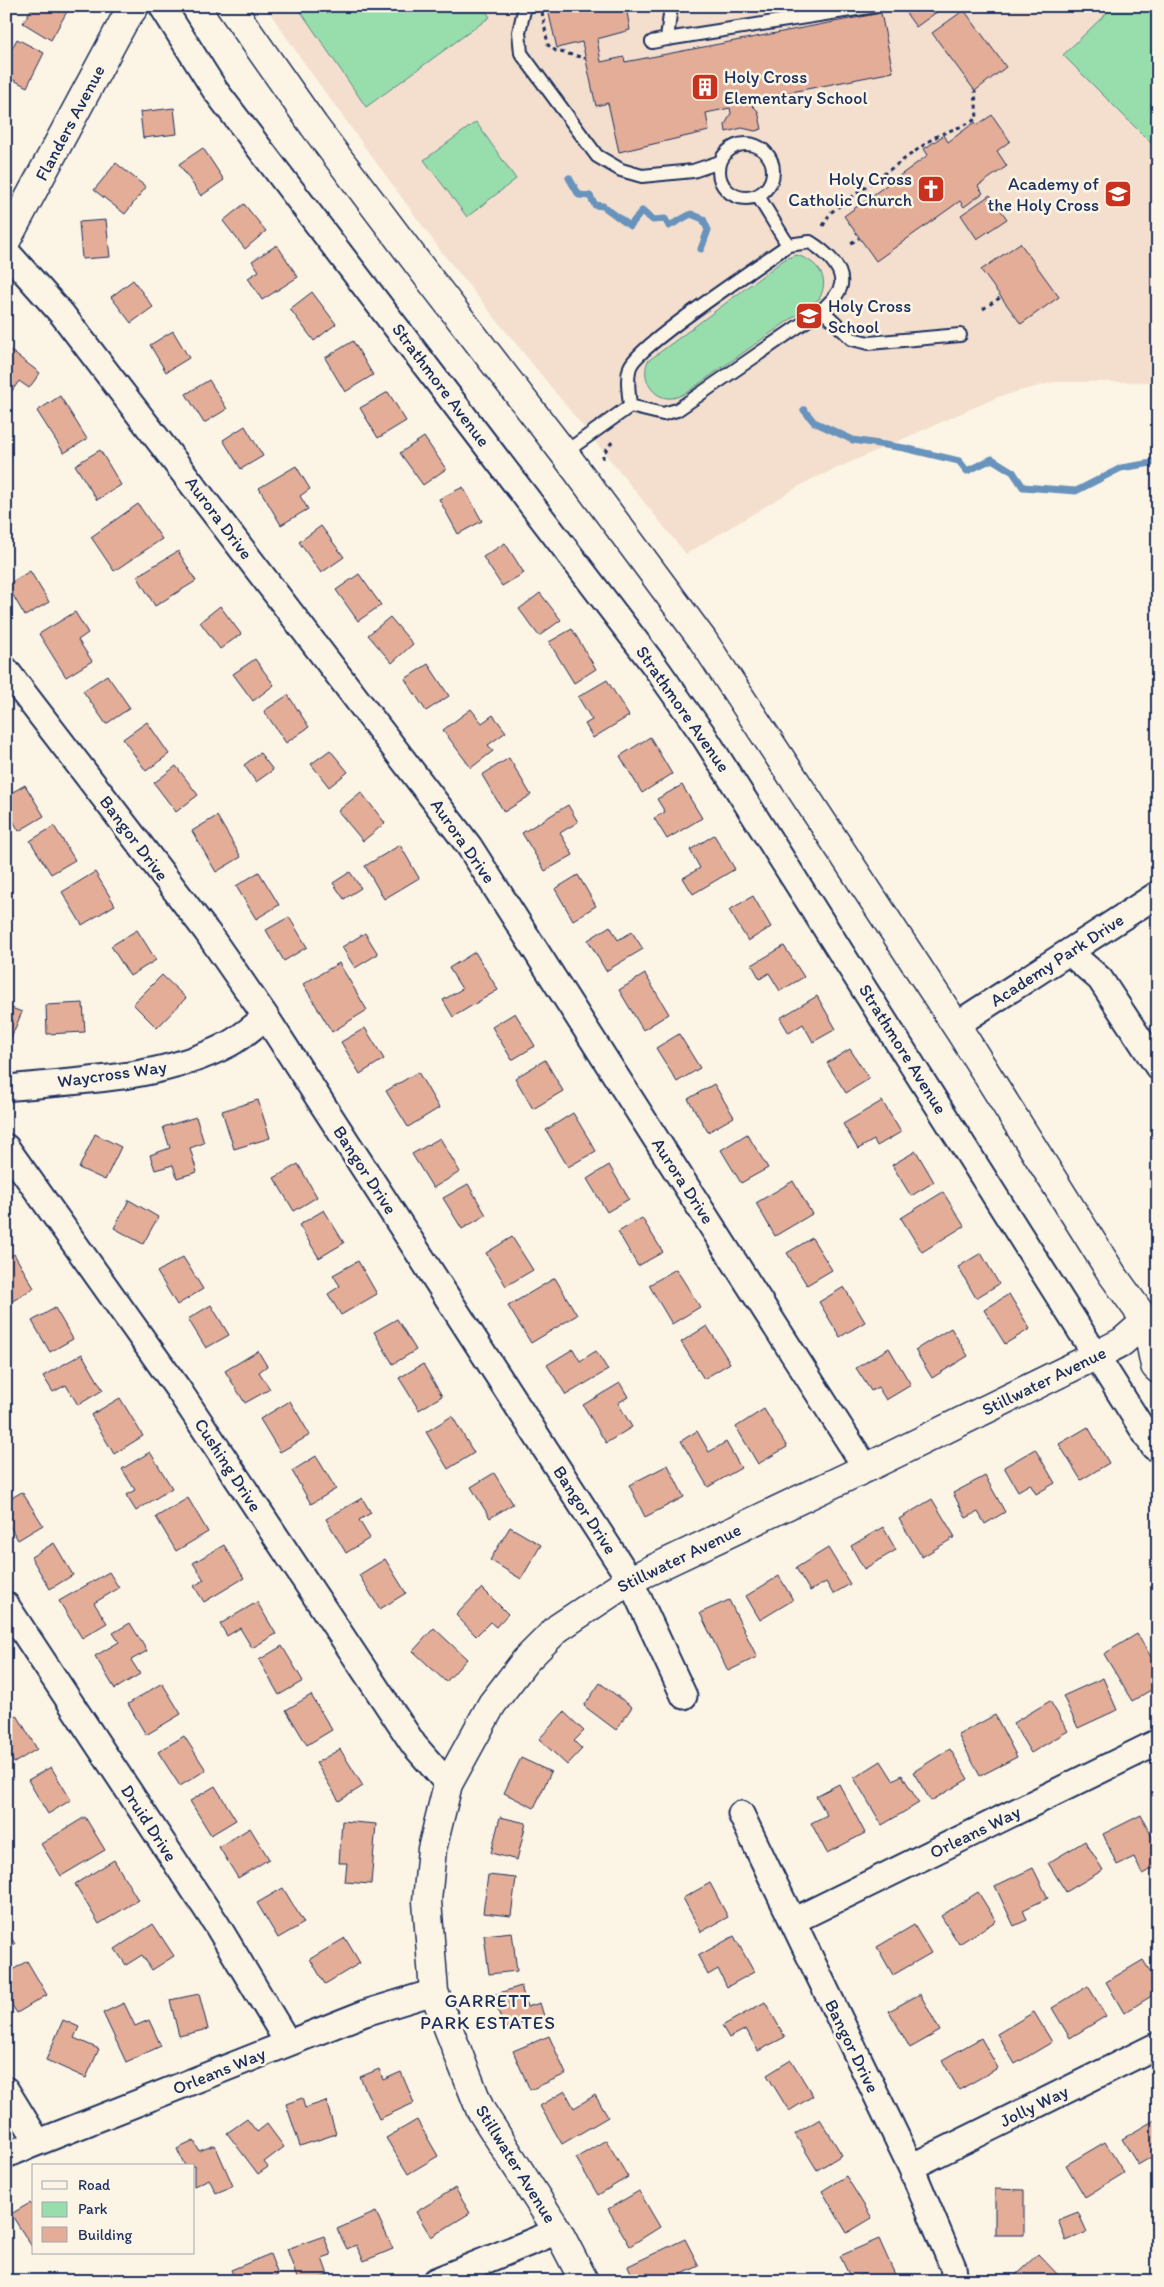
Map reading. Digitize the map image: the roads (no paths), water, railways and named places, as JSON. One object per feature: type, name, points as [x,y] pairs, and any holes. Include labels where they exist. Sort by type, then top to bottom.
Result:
[{"type":"street","name":"Flanders Avenue","points":[[6,241],[124,21],[135,6]]},
{"type":"street","name":"Strathmore Avenue","points":[[162,6],[215,90],[536,509],[654,665],[702,733],[912,1061],[1095,1356],[1154,1447]]},
{"type":"street","points":[[230,6],[314,126],[564,453],[702,639],[956,1025],[1112,1274],[1154,1322],[1155,1366],[1158,1369]]},
{"type":"street","name":"Aurora Drive","points":[[6,251],[62,314],[469,846],[866,1468]]},
{"type":"street","name":"Bangor Drive","points":[[6,670],[207,932],[266,1017],[630,1580],[684,1696]]},
{"type":"street","name":"Academy Park Drive","points":[[956,1025],[1157,897]]},
{"type":"street","points":[[1069,952],[1100,979],[1158,1067]]},
{"type":"street","name":"Waycross Way","points":[[6,1088],[136,1074],[177,1065],[229,1044],[266,1017]]},
{"type":"street","name":"Cushing Drive","points":[[6,1147],[178,1389],[414,1745],[448,1784]]},
{"type":"street","name":"Stillwater Avenue","points":[[584,2281],[558,2231],[480,2109],[434,1992],[427,1901],[432,1849],[448,1784],[492,1704],[525,1661],[558,1628],[630,1580],[866,1468],[1095,1356],[1154,1322]]},
{"type":"street","name":"Druid Drive","points":[[6,1605],[217,1925],[288,2043]]},
{"type":"street","name":"Orleans Way","points":[[793,1921],[1158,1742]]},
{"type":"street","name":"Bangor Drive","points":[[741,1814],[911,2167],[953,2267],[955,2281]]},
{"type":"street","name":"Orleans Way","points":[[6,2155],[365,2013],[434,1992]]},
{"type":"street","name":"Jolly Way","points":[[911,2167],[1158,2045]]},
{"type":"street","points":[[6,2090],[38,2142]]},
{"type":"street","points":[[435,2281],[558,2231]]},
{"type":"lane","points":[[524,6],[519,32],[521,52],[597,156],[621,170],[642,176],[694,171],[720,162]]},
{"type":"lane","points":[[667,39],[670,6]]},
{"type":"lane","points":[[652,42],[876,6]]},
{"type":"lane","points":[[744,143],[755,145],[764,150],[771,158],[773,174],[767,189],[758,196],[743,198],[728,192],[722,183],[718,173],[720,162],[725,153],[734,146],[744,143]]},
{"type":"lane","points":[[758,196],[788,246]]},
{"type":"lane","points":[[564,453],[630,406],[663,414],[677,410],[822,310],[835,297],[841,284],[839,272],[825,251],[810,242],[788,246],[651,343],[631,366],[628,385],[630,406]]},
{"type":"lane","points":[[822,310],[852,339],[869,343],[899,342],[960,335]]},
{"type":"waterway","points":[[569,178],[579,195],[590,196],[595,205],[603,206],[630,226],[642,211],[653,220],[665,219],[669,226],[691,214],[703,219],[708,230],[701,249]]},
{"type":"waterway","points":[[804,410],[814,422],[853,440],[904,448],[959,461],[967,471],[992,459],[1013,472],[1023,487],[1076,491],[1121,468],[1158,462]]},
{"type":"place","name":"Holy Cross Elementary School","points":[[705,87]]},
{"type":"place","name":"Holy Cross Catholic Church","points":[[931,189]]},
{"type":"place","name":"Academy of the Holy Cross","points":[[1118,194]]},
{"type":"place","name":"Holy Cross School","points":[[809,316]]},
{"type":"district","name":"GARRETT PARK ESTATES","points":[[488,2011]]}]
